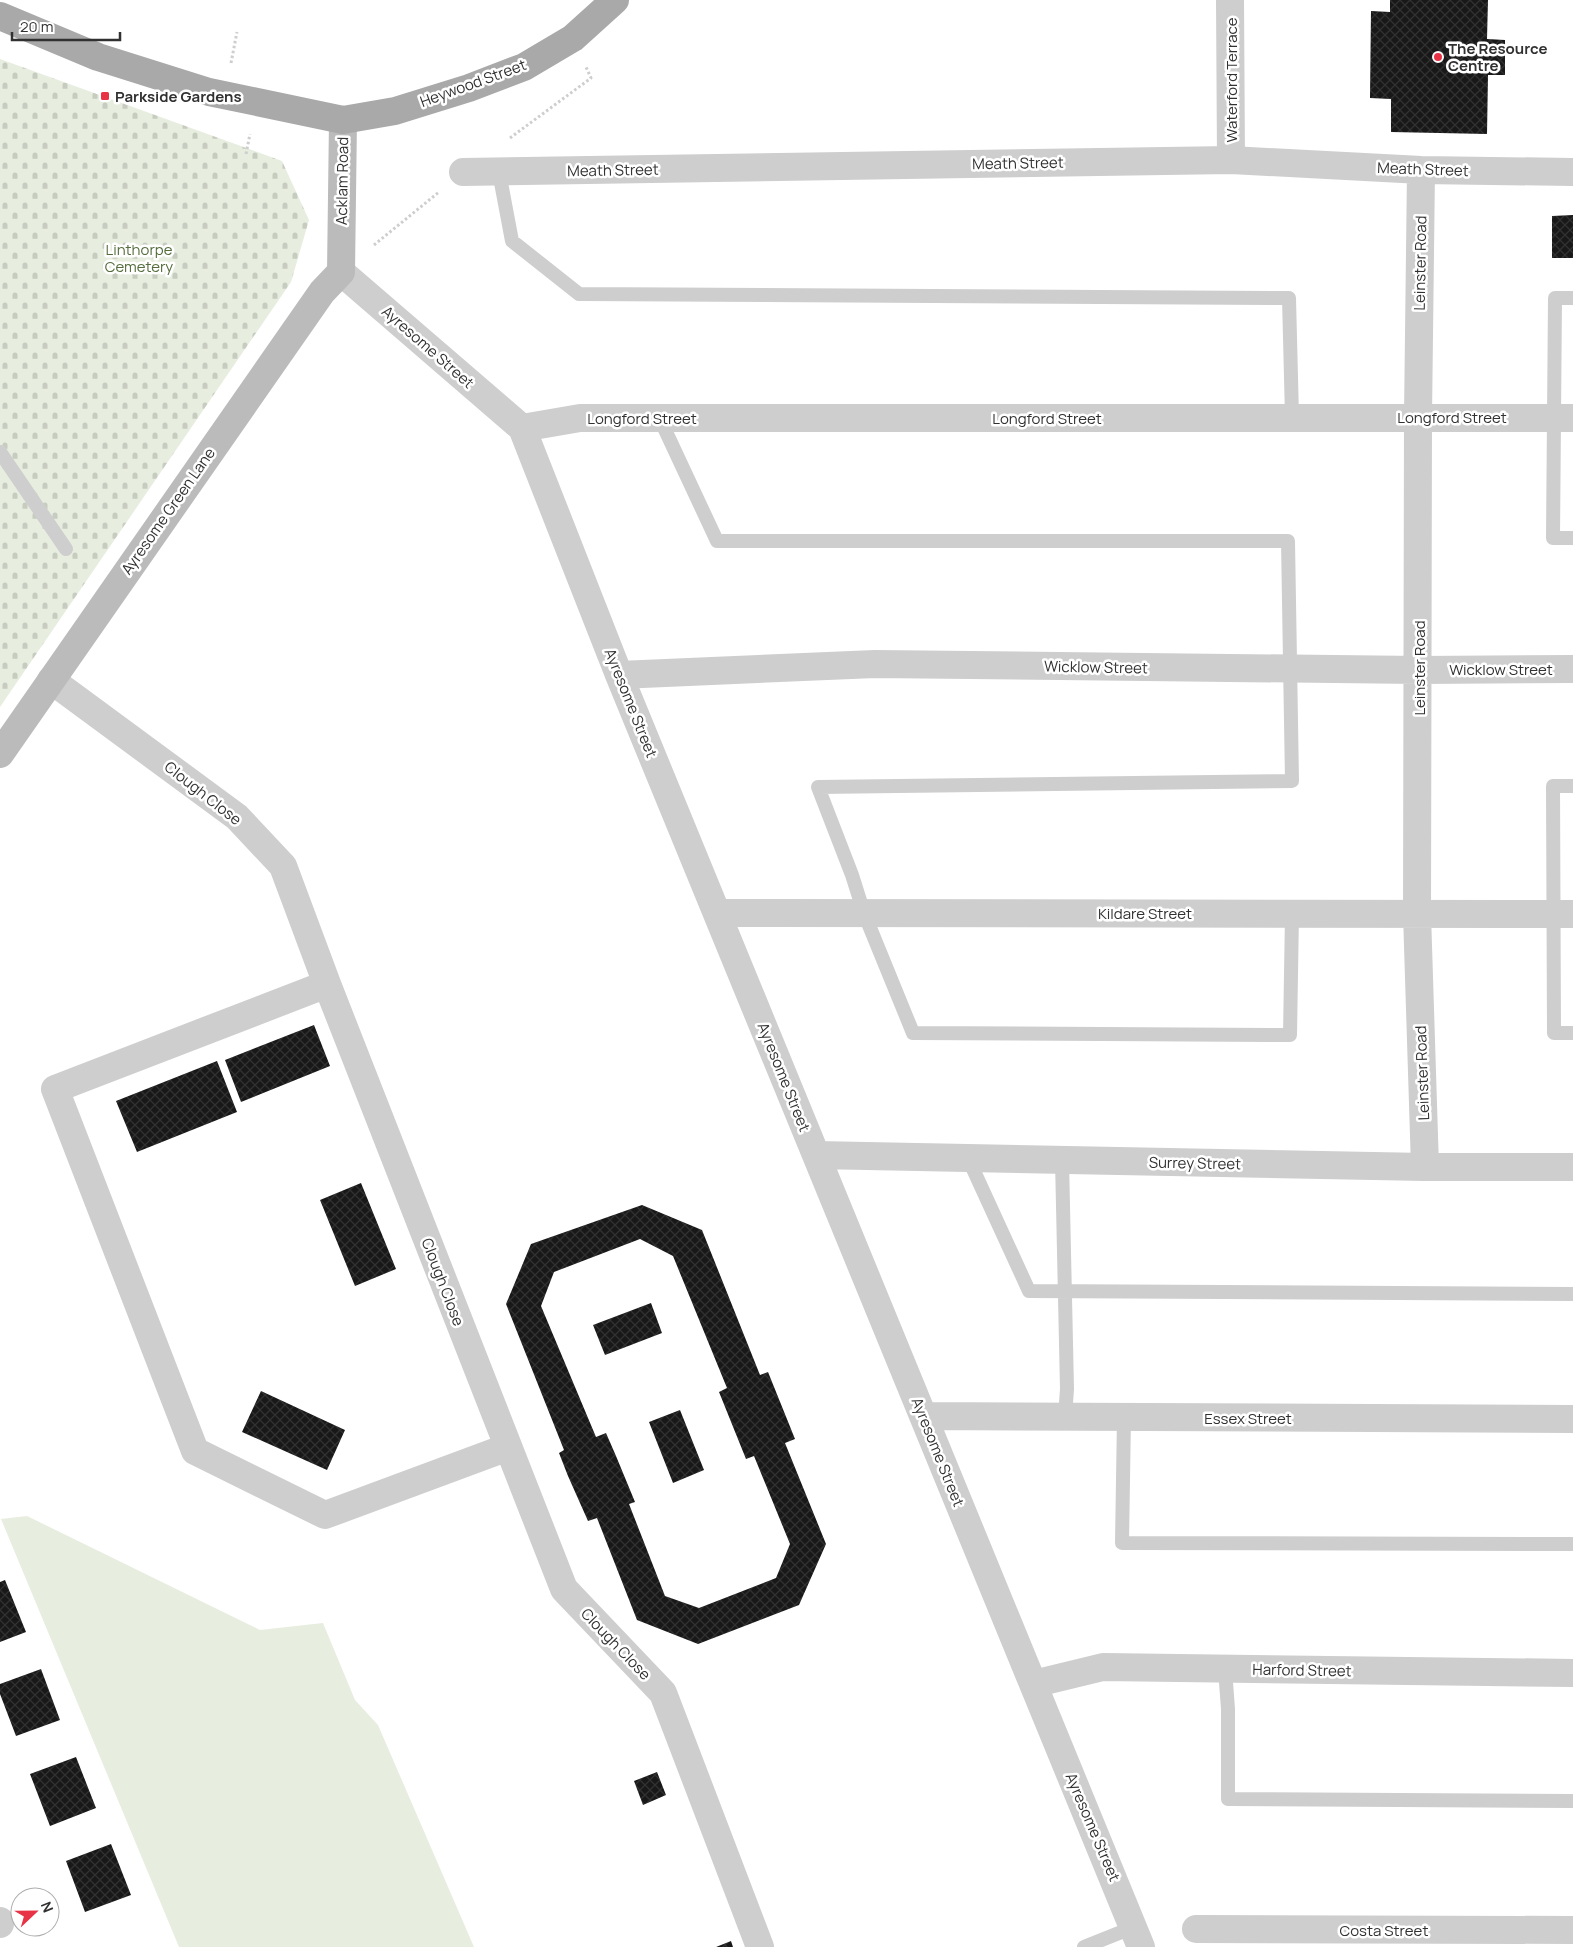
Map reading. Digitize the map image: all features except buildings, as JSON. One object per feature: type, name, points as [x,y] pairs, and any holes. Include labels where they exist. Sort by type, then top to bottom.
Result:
[{"type":"main road","name":"Heywood Street","points":[[343,120],[395,111],[469,88],[524,67],[573,38],[615,0]]},
{"type":"main road","name":"Acklam Road","points":[[0,16],[92,54],[210,92],[343,120]]},
{"type":"street","name":"Waterford Terrace","points":[[1230,0],[1231,160]]},
{"type":"street","name":"Acklam Road","points":[[340,272],[343,120]]},
{"type":"street","name":"Meath Street","points":[[463,172],[1231,160],[1421,170],[1573,172]]},
{"type":"street","name":"Leinster Road","points":[[1421,170],[1418,417],[1418,914],[1425,1167]]},
{"type":"street","name":"Ayresome Street","points":[[340,272],[522,428],[619,675],[1138,1937]]},
{"type":"street","name":"Ayresome Green Lane","points":[[0,754],[322,292],[340,272]]},
{"type":"street","name":"Longford Street","points":[[522,428],[580,418],[1563,418]]},
{"type":"street","name":"Wicklow Street","points":[[619,675],[875,664],[1419,670],[1573,668]]},
{"type":"street","name":"Clough Close","points":[[51,680],[237,817],[283,866],[326,984],[564,1589],[663,1693],[760,1947]]},
{"type":"street","name":"Kildare Street","points":[[717,913],[1563,914]]},
{"type":"street","points":[[326,984],[56,1089],[195,1451],[325,1515],[508,1447]]},
{"type":"street","name":"Surrey Street","points":[[816,1155],[1425,1167],[1573,1167]]},
{"type":"street","name":"Essex Street","points":[[923,1416],[1573,1419]]},
{"type":"street","name":"Harford Street","points":[[1033,1684],[1103,1667],[1573,1673]]},
{"type":"street","name":"Costa Street","points":[[1196,1930],[1573,1930]]},
{"type":"lane","points":[[498,172],[512,241],[579,294],[1289,298],[1292,417]]},
{"type":"lane","points":[[1573,298],[1555,298],[1563,418],[1552,538],[1573,538]]},
{"type":"lane","points":[[660,418],[717,541],[1288,541],[1292,781],[818,787],[852,875],[864,913],[913,1033],[1290,1035],[1292,914]]},
{"type":"lane","points":[[0,452],[66,550]]},
{"type":"lane","points":[[1573,786],[1553,786],[1563,914],[1554,1033],[1573,1033]]},
{"type":"lane","points":[[968,1158],[1029,1291],[1573,1294]]},
{"type":"lane","points":[[1062,1160],[1067,1390],[1065,1417]]},
{"type":"lane","points":[[1124,1417],[1122,1543],[1573,1544]]},
{"type":"lane","points":[[1225,1669],[1228,1709],[1228,1799],[1573,1801]]},
{"type":"lane","points":[[1084,1947],[1138,1937]]},
{"type":"green space","name":"Linthorpe Cemetery","points":[[0,59],[282,161],[309,220],[291,282],[0,707]]},
{"type":"green space","points":[[27,1516],[260,1630],[323,1623],[355,1700],[378,1725],[474,1947],[179,1947],[1,1519]]},
{"type":"place","name":"The Resource Centre","points":[[1438,57]]},
{"type":"place","name":"Parkside Gardens","points":[[105,96]]}]
